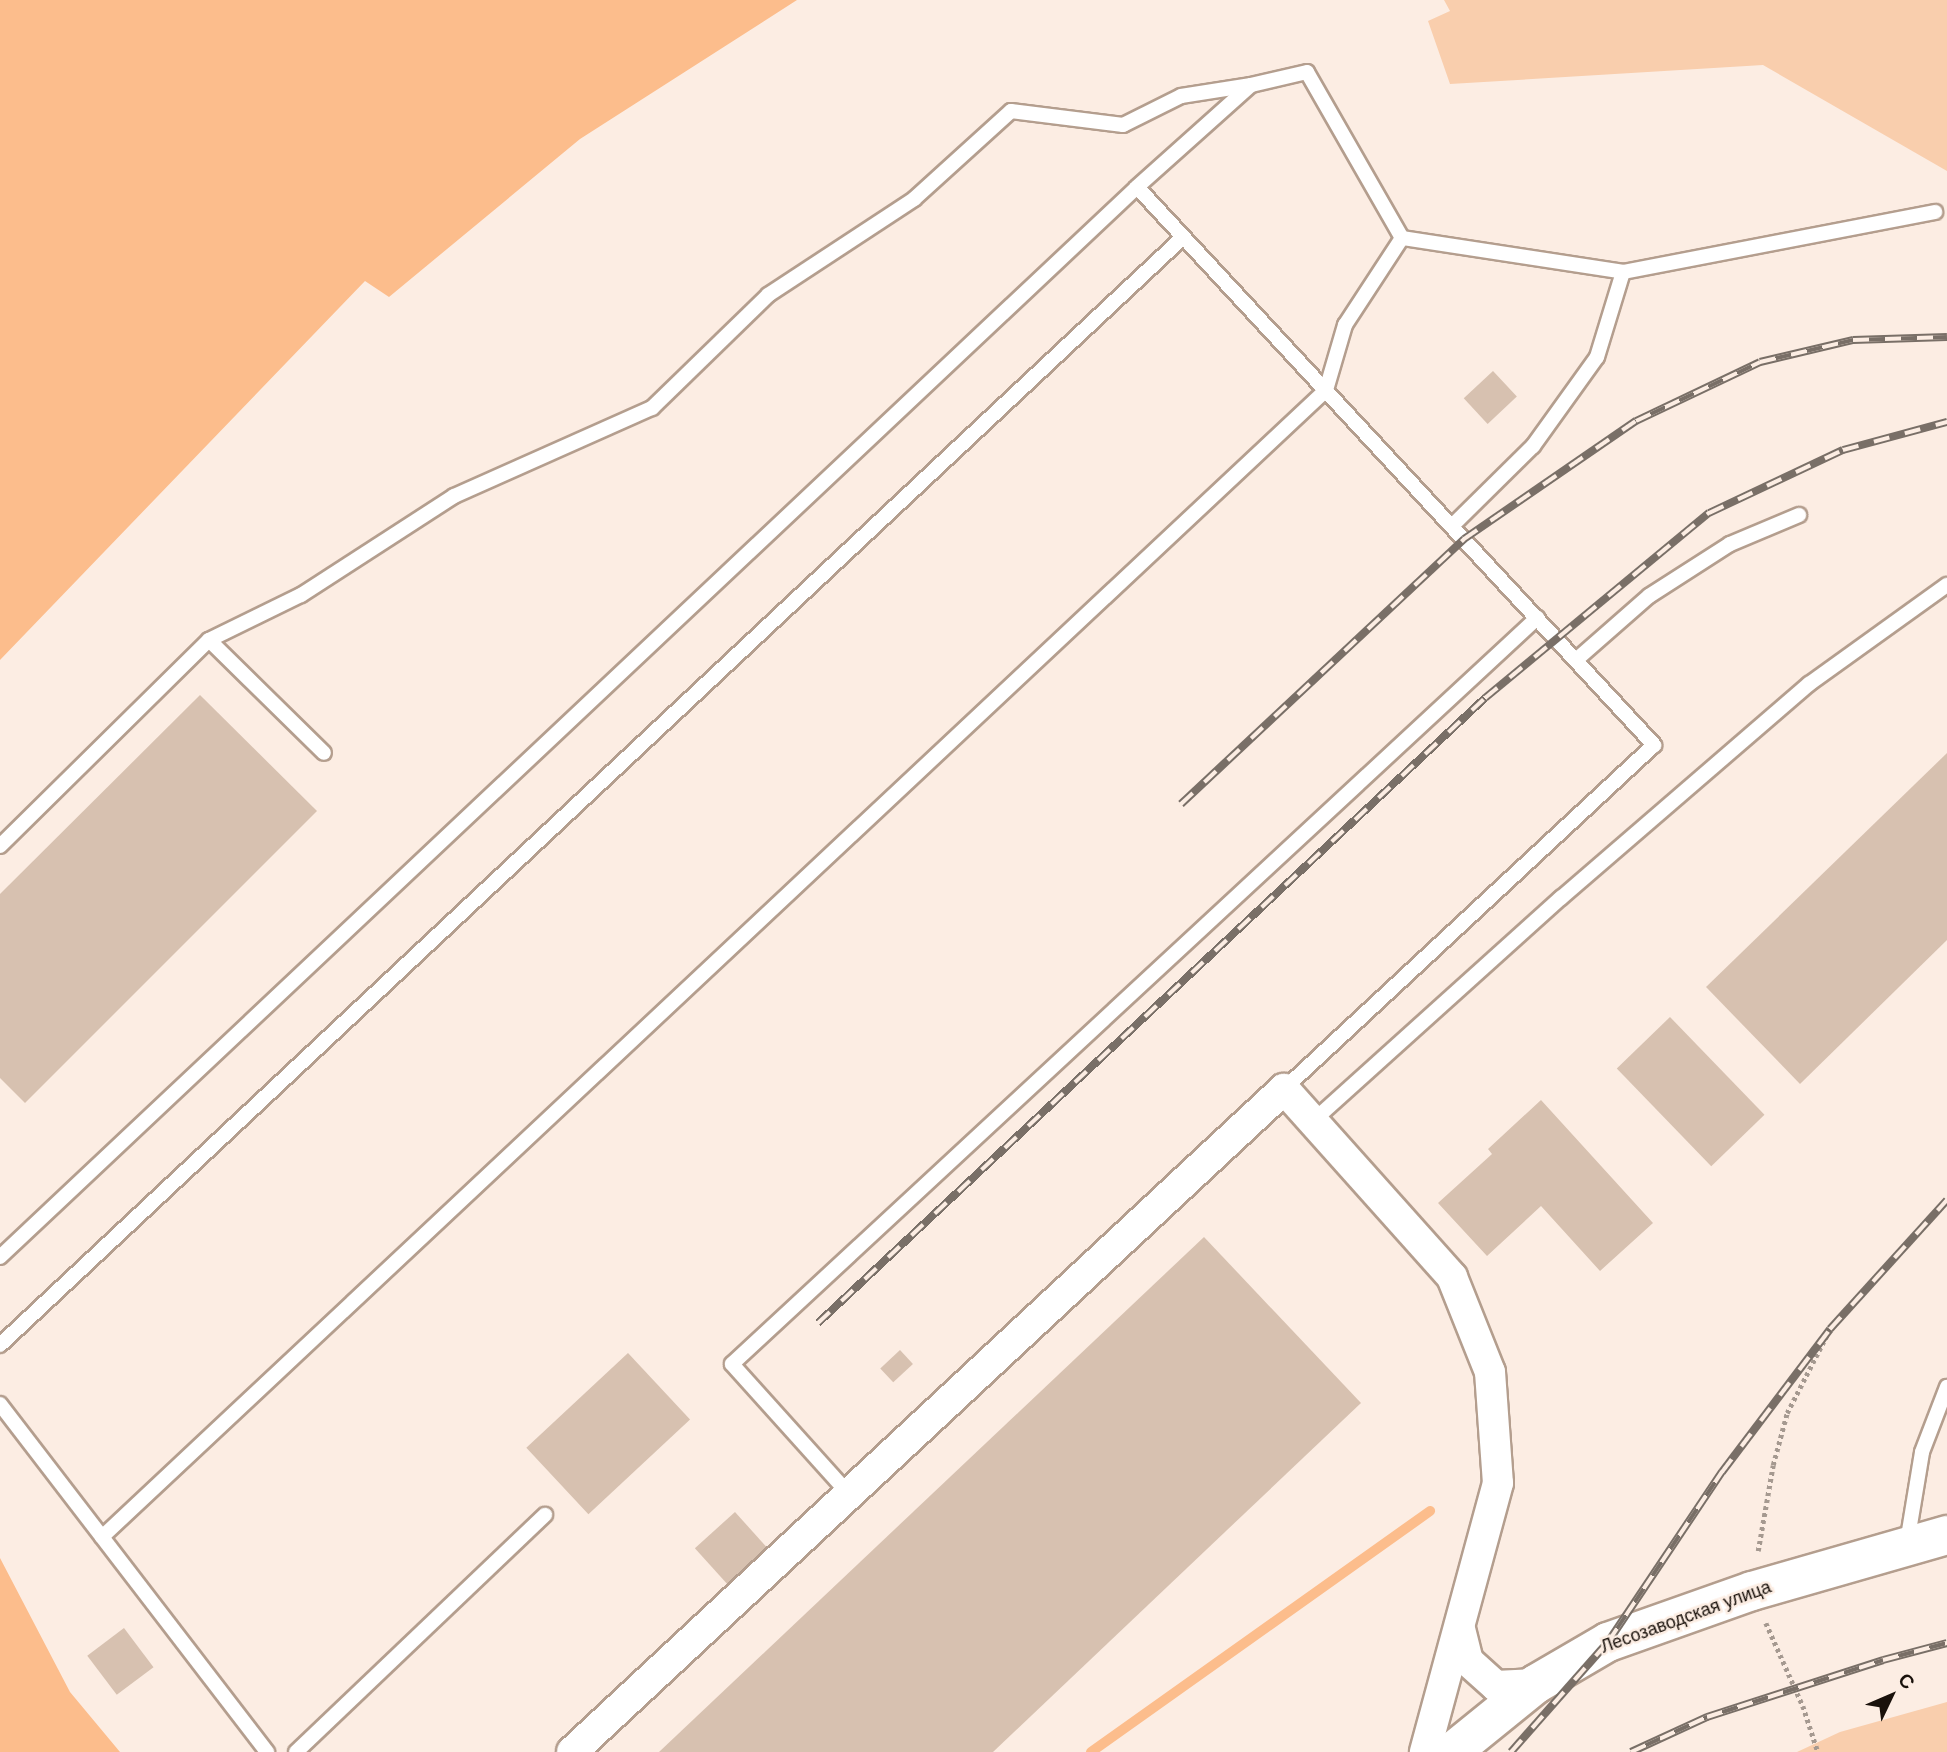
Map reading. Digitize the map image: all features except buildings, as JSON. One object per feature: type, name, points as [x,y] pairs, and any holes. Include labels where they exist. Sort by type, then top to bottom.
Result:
[{"type":"main road","name":"Лесозаводская улица","points":[[1452,1752],[1536,1684],[1608,1642],[1752,1591],[1907,1544],[1947,1535]]},
{"type":"street","points":[[572,1752],[1284,1089],[1452,1277],[1490,1372],[1498,1483],[1426,1752]]},
{"type":"street","points":[[1460,1629],[1468,1661],[1496,1686],[1536,1684]]},
{"type":"lane","points":[[0,846],[209,640],[301,595],[454,496],[652,408],[768,295],[914,199],[1011,111],[1123,125],[1181,96],[1251,85],[1307,72],[1402,238]]},
{"type":"lane","points":[[0,1258],[1137,187],[1251,85]]},
{"type":"lane","points":[[1137,187],[1654,745],[1284,1089]]},
{"type":"lane","points":[[1402,238],[1623,272],[1935,212]]},
{"type":"lane","points":[[0,1345],[1183,237]]},
{"type":"lane","points":[[102,1537],[1326,390],[1345,325],[1402,238]]},
{"type":"lane","points":[[1452,526],[1533,446],[1597,357],[1623,272]]},
{"type":"lane","points":[[1576,660],[1649,596],[1730,544],[1799,515]]},
{"type":"lane","points":[[1313,1121],[1561,898],[1809,684],[1947,585]]},
{"type":"lane","points":[[849,1494],[732,1364],[1537,618]]},
{"type":"lane","points":[[209,640],[324,753]]},
{"type":"lane","points":[[1907,1544],[1922,1452],[1947,1387]]},
{"type":"lane","points":[[0,1404],[267,1752]]},
{"type":"lane","points":[[296,1752],[545,1515]]},
{"type":"path","points":[[1818,1752],[1803,1706],[1752,1591],[1773,1465],[1787,1413],[1830,1329]]},
{"type":"shaded area","points":[[0,0],[797,0],[580,139],[389,297],[365,281],[0,660]]},
{"type":"shaded area","points":[[1444,0],[1947,0],[1947,171],[1763,65],[1450,84],[1428,21],[1450,11]]},
{"type":"shaded area","points":[[0,1558],[70,1692],[120,1752],[0,1752]]},
{"type":"shaded area","points":[[1947,1702],[1947,1752],[1797,1752],[1840,1732]]},
{"type":"waterway","points":[[1091,1752],[1430,1511]]},
{"type":"railway","points":[[1181,804],[1464,539],[1636,421],[1760,362],[1853,340],[1947,337]]},
{"type":"railway","points":[[818,1323],[1485,698],[1709,513],[1843,450],[1947,422]]},
{"type":"railway","points":[[1511,1752],[1608,1642],[1722,1472],[1830,1329],[1947,1200]]},
{"type":"railway","points":[[1631,1752],[1707,1717],[1883,1660],[1947,1643]]}]
